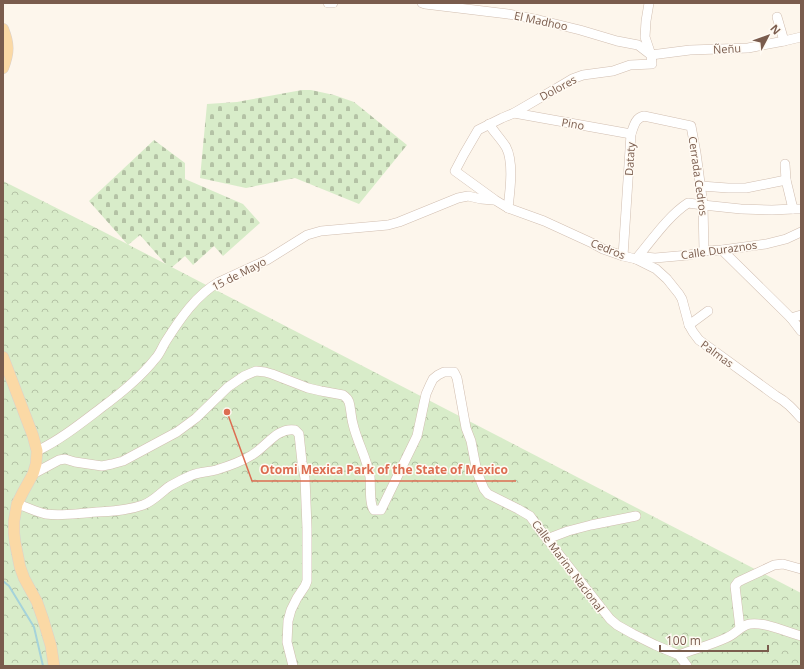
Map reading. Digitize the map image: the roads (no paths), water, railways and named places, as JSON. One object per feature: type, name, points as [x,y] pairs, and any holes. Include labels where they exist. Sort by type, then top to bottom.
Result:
[{"type":"main road","points":[[3,29],[8,44],[3,68]]},
{"type":"main road","points":[[3,357],[33,436],[37,451],[36,464],[33,474],[17,504],[14,521],[14,533],[18,560],[22,573],[37,602],[43,619],[51,646],[54,666]]},
{"type":"street","points":[[328,3],[333,3]]},
{"type":"street","points":[[649,3],[645,37],[651,55]]},
{"type":"street","name":"El Madhoo","points":[[424,4],[508,14],[539,20],[617,41],[638,45],[651,55]]},
{"type":"street","points":[[777,17],[784,41]]},
{"type":"street","name":"Ñeñu","points":[[651,55],[690,50],[748,48],[801,37]]},
{"type":"street","name":"Dolores","points":[[455,171],[478,130],[514,113],[572,79],[613,71],[630,65],[652,64],[651,55]]},
{"type":"street","name":"Pino","points":[[514,113],[631,134]]},
{"type":"street","name":"Dataty","points":[[623,256],[631,134],[634,123],[638,118],[644,116],[690,126]]},
{"type":"street","points":[[489,124],[506,148],[510,158],[510,193],[508,208]]},
{"type":"street","name":"Cerrada Cedros","points":[[690,126],[701,186],[704,251]]},
{"type":"street","points":[[785,164],[786,180],[797,209]]},
{"type":"street","name":"Cedros","points":[[455,171],[508,208],[544,221],[592,242],[603,249],[636,259],[667,222],[688,203],[735,208],[772,210],[797,209]]},
{"type":"street","points":[[701,186],[746,188],[786,180]]},
{"type":"street","name":"15 de Mayo","points":[[37,451],[49,446],[61,438],[114,399],[143,373],[156,358],[165,342],[186,312],[211,286],[267,260],[307,235],[321,231],[388,225],[405,220],[458,198],[468,196],[495,200]]},
{"type":"street","name":"Calle Duraznos","points":[[636,259],[645,257],[655,258],[689,255],[704,251],[766,244],[786,239],[801,232]]},
{"type":"street","points":[[722,250],[791,318],[801,331]]},
{"type":"street","name":"Palmas","points":[[636,259],[656,269],[676,289],[682,299],[692,332],[699,340],[791,406],[801,418]]},
{"type":"street","points":[[689,325],[708,311]]},
{"type":"street","points":[[791,318],[801,315]]},
{"type":"street","name":"Calle Marina Nacional","points":[[33,474],[59,460],[65,459],[102,466],[123,461],[177,432],[196,418],[228,387],[244,376],[256,371],[272,374],[308,388],[336,393],[346,397],[353,424],[367,464],[370,483],[371,507],[374,510],[381,510],[417,436],[426,394],[433,379],[444,372],[454,372],[457,378],[466,428],[471,441],[477,472],[484,489],[488,494],[530,516],[547,540],[610,619],[617,625],[655,645],[679,655]]},
{"type":"street","points":[[17,504],[37,512],[48,514],[110,512],[129,509],[144,505],[170,486],[187,477],[200,472],[214,470],[239,462],[258,452],[271,439],[282,431],[289,429],[295,430],[299,434],[305,478],[307,581],[291,610],[288,621],[287,642],[293,666]]},
{"type":"street","points":[[547,540],[568,531],[636,516]]},
{"type":"street","points":[[740,628],[735,586],[738,582],[778,564],[801,569]]},
{"type":"street","points":[[687,666],[679,655],[728,638],[740,628],[748,624],[770,626],[801,636]]},
{"type":"waterway","points":[[3,581],[9,586],[34,627],[43,666]]},
{"type":"place","name":"Otomi Mexica Park of the State of Mexico","points":[[227,412]]}]
